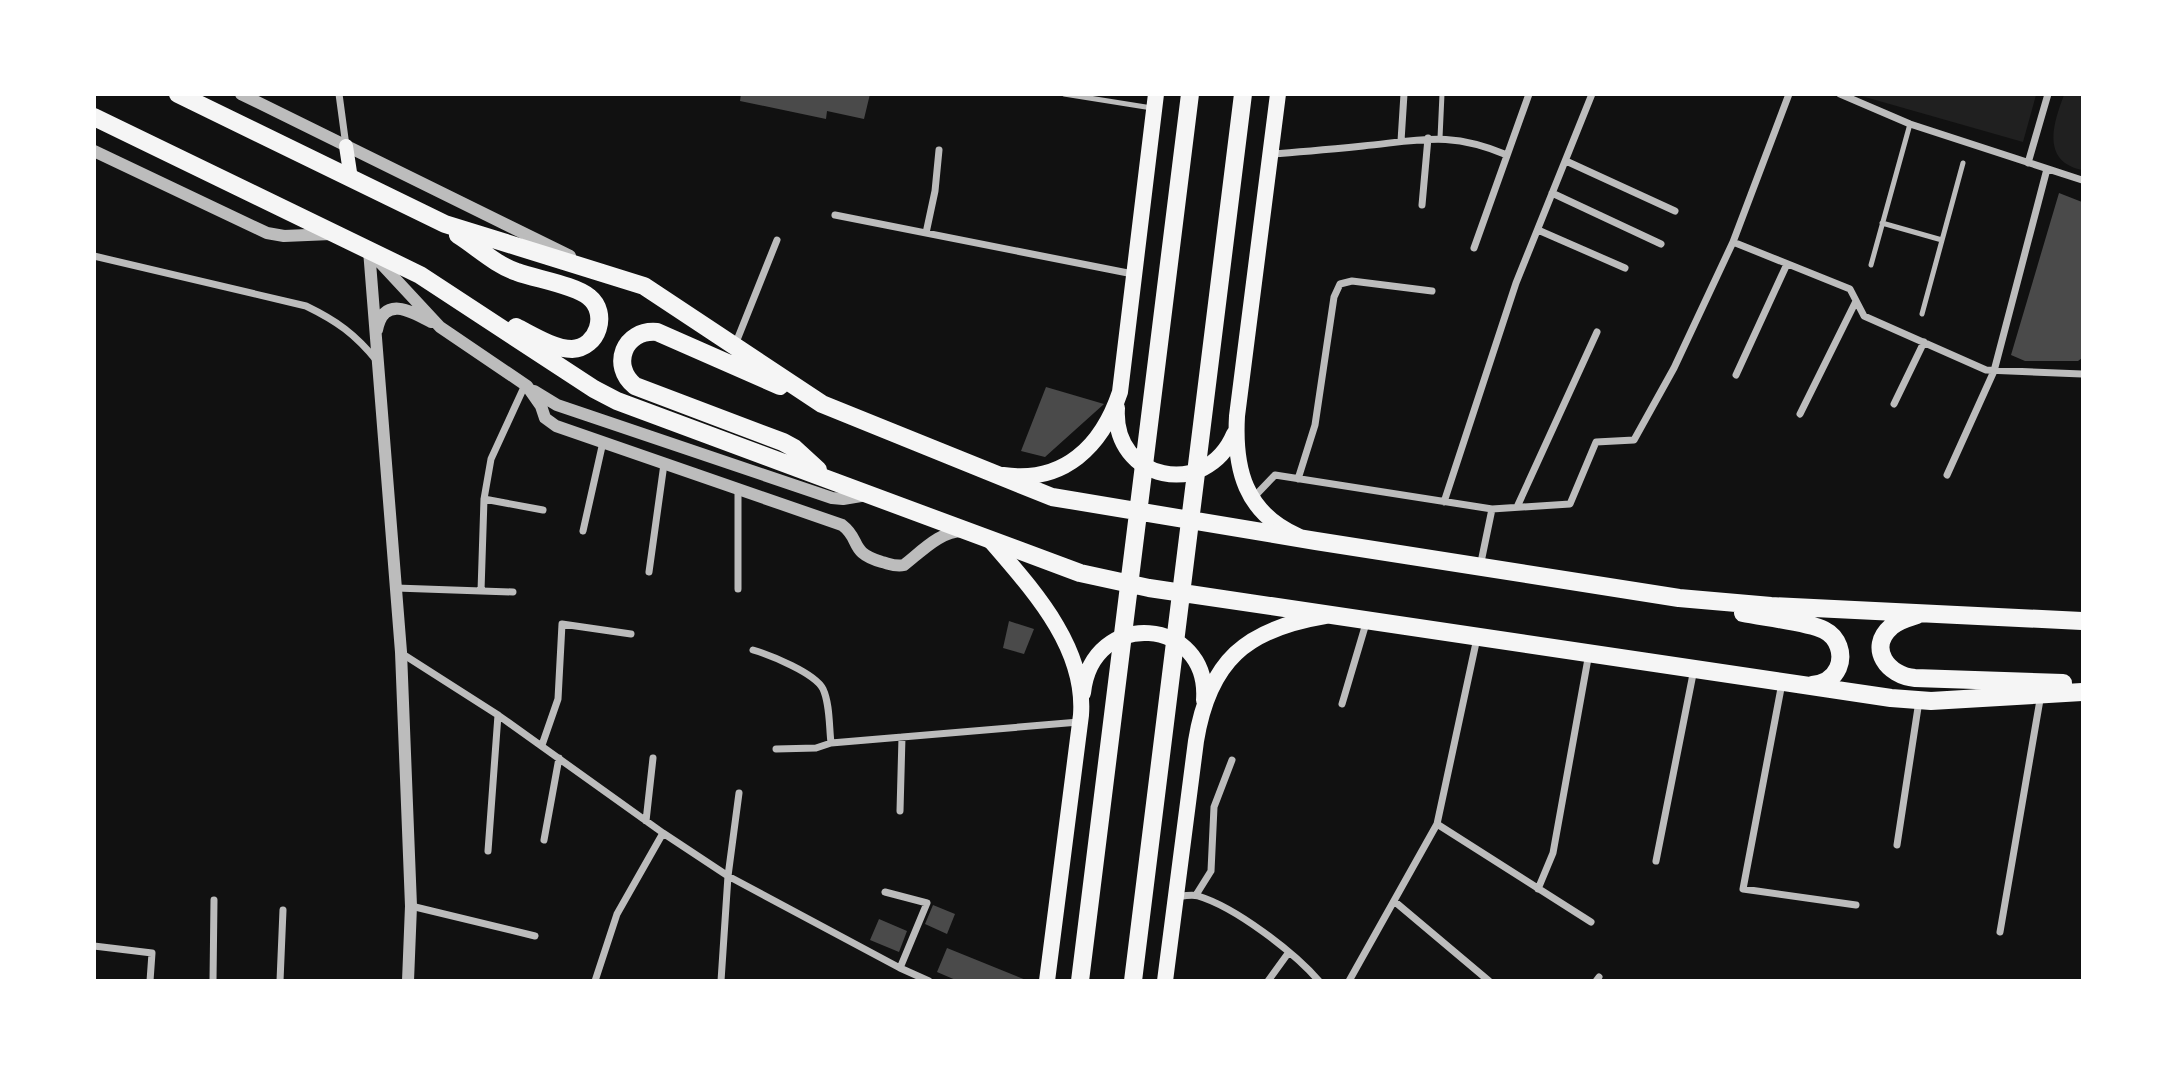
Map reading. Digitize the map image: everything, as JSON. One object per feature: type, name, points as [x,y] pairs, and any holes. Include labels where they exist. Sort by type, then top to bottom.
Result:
[{"type":"highway","points":[[178,94],[438,222],[508,268],[586,294],[596,305],[599,325],[595,334],[584,345],[564,348],[465,304]]},
{"type":"highway","points":[[1080,981],[1190,94]]},
{"type":"highway","points":[[1133,981],[1243,94]]},
{"type":"highway","points":[[94,117],[420,275],[611,398],[1065,568],[1116,582],[1919,701],[2082,692]]},
{"type":"highway","points":[[438,222],[649,288],[835,410]]},
{"type":"highway","points":[[825,477],[794,448],[783,442],[635,386],[625,375],[622,355],[626,345],[646,331],[657,332],[835,410],[1043,494],[1068,501],[1630,591],[1824,630],[1838,644],[1840,659],[1837,669],[1823,683],[1801,685]]},
{"type":"highway","points":[[1630,591],[1739,604],[2082,621]]},
{"type":"highway","points":[[1931,613],[1902,620],[1892,625],[1885,633],[1881,653],[1887,667],[1895,673],[1915,678],[2082,684]]},
{"type":"main road","points":[[1278,94],[1237,417],[1236,445],[1238,464],[1252,499],[1280,526],[1316,541]]},
{"type":"main road","points":[[1156,102],[1117,424],[1126,447],[1144,465],[1167,474],[1192,473],[1214,462],[1230,443],[1237,417]]},
{"type":"main road","points":[[346,146],[351,179]]},
{"type":"main road","points":[[978,468],[997,474],[1025,476],[1049,472],[1066,465],[1096,441],[1107,425],[1119,396]]},
{"type":"main road","points":[[990,540],[1041,599],[1059,630],[1078,681],[1081,716]]},
{"type":"main road","points":[[1202,713],[1221,670],[1246,643],[1291,625],[1342,615]]},
{"type":"main road","points":[[1047,981],[1087,674],[1099,652],[1124,635],[1149,632],[1177,642],[1195,659],[1204,688],[1165,981]]},
{"type":"street","points":[[241,94],[613,277]]},
{"type":"street","points":[[339,94],[346,146]]},
{"type":"street","points":[[1401,141],[1404,94]]},
{"type":"street","points":[[1474,248],[1530,94]]},
{"type":"street","points":[[1444,502],[1516,284],[1592,94]]},
{"type":"street","points":[[1252,499],[1275,475],[1492,509],[1570,504],[1596,442],[1634,440],[1674,368],[1733,242],[1789,94]]},
{"type":"street","points":[[1840,94],[1910,124],[2082,180]]},
{"type":"street","points":[[2028,163],[2048,94]]},
{"type":"street","points":[[1422,205],[1429,138]]},
{"type":"street","points":[[1270,154],[1440,138],[1481,144],[1507,155]]},
{"type":"street","points":[[926,233],[935,191],[939,150]]},
{"type":"street","points":[[94,151],[267,233],[295,236],[335,234]]},
{"type":"street","points":[[1566,160],[1675,211]]},
{"type":"street","points":[[1947,475],[1994,371],[2047,169]]},
{"type":"street","points":[[1552,193],[1661,244]]},
{"type":"street","points":[[835,215],[1135,274]]},
{"type":"street","points":[[1538,230],[1625,268]]},
{"type":"street","points":[[735,345],[777,240]]},
{"type":"street","points":[[1733,242],[1850,289],[1864,316],[1986,370],[2082,374]]},
{"type":"street","points":[[369,250],[444,329]]},
{"type":"street","points":[[369,250],[401,652],[411,906],[409,980]]},
{"type":"street","points":[[94,256],[306,306],[331,318],[357,336],[378,361]]},
{"type":"street","points":[[1736,375],[1787,264]]},
{"type":"street","points":[[1298,479],[1315,425],[1334,297],[1340,284],[1352,281],[1432,291]]},
{"type":"street","points":[[1800,414],[1856,301]]},
{"type":"street","points":[[376,340],[382,316],[396,309],[407,310],[444,329],[557,405],[832,498],[843,499],[871,494]]},
{"type":"street","points":[[1517,508],[1597,332]]},
{"type":"street","points":[[1894,404],[1924,342]]},
{"type":"street","points":[[525,385],[551,423],[842,525],[848,530],[862,554],[896,566],[904,565],[948,533],[972,533]]},
{"type":"street","points":[[481,591],[484,499],[491,459],[525,385]]},
{"type":"street","points":[[583,531],[603,443]]},
{"type":"street","points":[[649,572],[664,464]]},
{"type":"street","points":[[738,489],[738,589]]},
{"type":"street","points":[[484,499],[543,510]]},
{"type":"street","points":[[1480,567],[1492,509]]},
{"type":"street","points":[[396,588],[513,592]]},
{"type":"street","points":[[1342,704],[1367,619]]},
{"type":"street","points":[[542,745],[558,699],[562,624],[631,634]]},
{"type":"street","points":[[1349,981],[1437,824],[1477,636]]},
{"type":"street","points":[[753,650],[777,657],[821,685],[826,699],[831,743]]},
{"type":"street","points":[[401,652],[542,745],[663,833],[728,876],[929,981]]},
{"type":"street","points":[[1538,889],[1553,853],[1589,653]]},
{"type":"street","points":[[1657,861],[1694,668]]},
{"type":"street","points":[[1782,682],[1743,889],[1856,905]]},
{"type":"street","points":[[2000,932],[2041,694]]},
{"type":"street","points":[[1897,845],[1919,701]]},
{"type":"street","points":[[488,851],[498,715]]},
{"type":"street","points":[[776,749],[816,748],[831,743],[1081,716]]},
{"type":"street","points":[[900,811],[902,737]]},
{"type":"street","points":[[544,839],[559,758]]},
{"type":"street","points":[[646,821],[653,758]]},
{"type":"street","points":[[1195,895],[1211,871],[1214,807],[1232,760]]},
{"type":"street","points":[[721,981],[728,876],[739,793]]},
{"type":"street","points":[[1437,824],[1591,922]]},
{"type":"street","points":[[595,981],[617,914],[663,833]]},
{"type":"street","points":[[885,892],[927,904],[900,968]]},
{"type":"street","points":[[1176,897],[1195,895],[1226,909],[1289,952],[1319,981]]},
{"type":"street","points":[[213,981],[214,900]]},
{"type":"street","points":[[1394,901],[1489,981]]},
{"type":"street","points":[[411,906],[535,936]]},
{"type":"street","points":[[280,981],[283,910]]},
{"type":"street","points":[[94,946],[152,953],[150,981]]},
{"type":"street","points":[[1268,981],[1289,952]]},
{"type":"lane","points":[[1063,94],[1156,102]]},
{"type":"lane","points":[[1440,138],[1442,94]]},
{"type":"lane","points":[[1871,265],[1910,124]]},
{"type":"lane","points":[[1922,314],[1963,163]]},
{"type":"lane","points":[[1882,223],[1942,240]]},
{"type":"shaded area","points":[[1858,95],[2036,95],[2023,142]]},
{"type":"shaded area","points":[[2064,95],[2082,95],[2082,170],[2060,159],[2055,150],[2054,129]]},
{"type":"building","points":[[741,94],[870,94],[864,119],[827,111],[826,119],[740,101]]},
{"type":"building","points":[[2059,193],[2082,202],[2082,358],[2078,361],[2025,361],[2011,355]]},
{"type":"building","points":[[1046,387],[1104,404],[1045,457],[1021,451]]},
{"type":"building","points":[[1009,621],[1034,629],[1024,654],[1003,648]]},
{"type":"building","points":[[933,905],[955,914],[947,934],[925,924]]},
{"type":"building","points":[[879,919],[907,931],[899,952],[870,940]]},
{"type":"building","points":[[947,948],[1026,981],[958,981],[937,972]]}]
